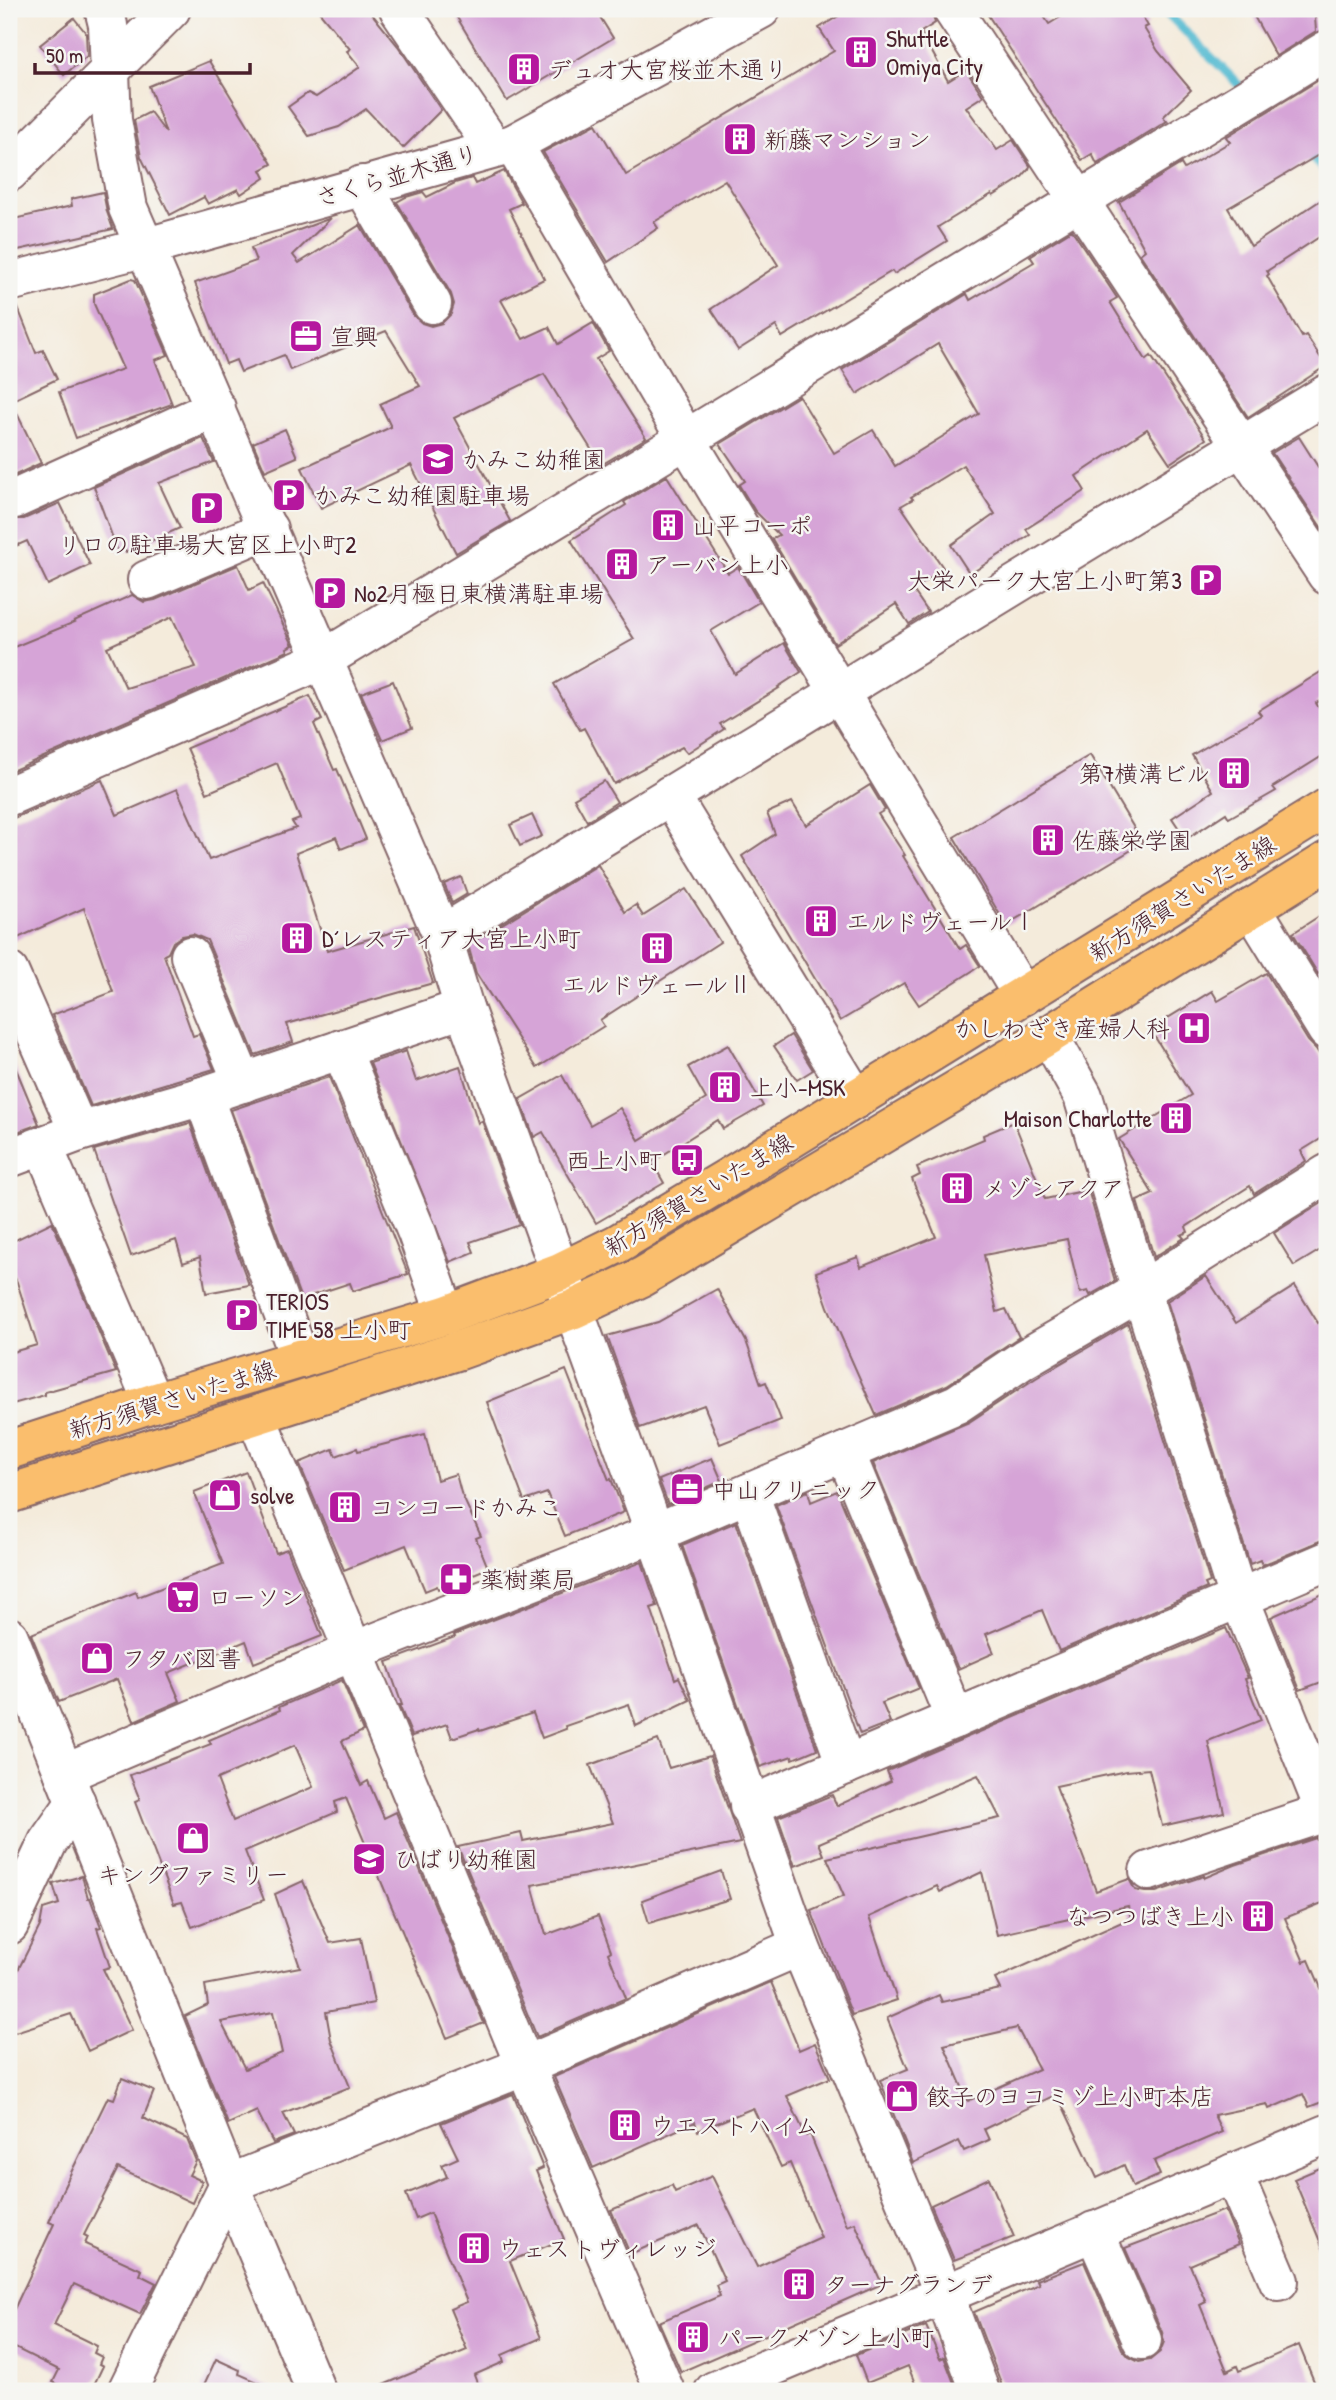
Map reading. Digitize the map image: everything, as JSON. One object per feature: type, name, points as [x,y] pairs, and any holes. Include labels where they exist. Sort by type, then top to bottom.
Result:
[{"type":"main road","name":"新方須賀さいたま線","points":[[9,1450],[446,1315],[560,1272],[617,1244],[1327,808]]},
{"type":"main road","name":"新方須賀さいたま線","points":[[9,1494],[457,1351],[574,1309],[642,1277],[1049,1035],[1327,860]]},
{"type":"street","points":[[104,9],[108,25],[112,120],[128,208],[442,934],[464,1008],[655,1533],[800,1946],[944,2294],[980,2391]]},
{"type":"street","points":[[9,172],[171,9]]},
{"type":"street","points":[[399,9],[503,145],[686,439],[1023,996]]},
{"type":"street","name":"さくら並木通り","points":[[9,282],[147,247],[503,145],[761,9]]},
{"type":"street","points":[[952,9],[1327,575]]},
{"type":"street","points":[[9,796],[324,659],[1327,50]]},
{"type":"street","points":[[362,185],[432,304]]},
{"type":"street","points":[[442,934],[1327,394]]},
{"type":"street","points":[[15,499],[216,408]]},
{"type":"street","points":[[147,580],[268,529]]},
{"type":"street","points":[[670,795],[856,1099]]},
{"type":"street","points":[[1252,908],[1327,1030]]},
{"type":"street","points":[[190,956],[243,1083]]},
{"type":"street","points":[[9,972],[79,1132]]},
{"type":"street","points":[[153,1404],[26,1152],[79,1132],[203,1096],[464,1008]]},
{"type":"street","points":[[1049,1035],[1083,1096],[1141,1290],[1239,1598],[1323,1794],[1149,1871]]},
{"type":"street","points":[[341,1049],[417,1233],[446,1315]]},
{"type":"street","points":[[203,1096],[300,1359]]},
{"type":"street","points":[[9,1925],[70,1788],[354,1651],[655,1533],[957,1404],[1024,1359],[1327,1174]]},
{"type":"street","points":[[256,1416],[526,2066],[665,2391]]},
{"type":"street","points":[[845,1452],[955,1719]]},
{"type":"street","points":[[748,1493],[846,1765]]},
{"type":"street","points":[[749,1805],[1327,1561]]},
{"type":"street","points":[[9,1637],[19,1691],[70,1788],[229,2184],[316,2391]]},
{"type":"street","points":[[127,2391],[229,2184],[526,2066],[800,1946]]},
{"type":"street","points":[[714,2391],[1327,2134]]},
{"type":"street","points":[[1233,2174],[1279,2281]]},
{"type":"street","points":[[1094,2231],[1142,2340]]},
{"type":"building","points":[[317,9],[368,9],[398,46],[441,110],[403,148],[366,109],[339,127],[309,136],[288,107],[308,93],[316,97],[360,67],[347,51],[350,49]]},
{"type":"building","name":"デュオ大宮桜並木通り","points":[[452,9],[595,9],[613,38],[507,101]]},
{"type":"building","points":[[850,9],[930,9],[935,23],[921,32],[948,81],[966,70],[983,96],[966,107],[997,150],[1013,140],[1030,166],[1020,179],[938,227],[947,241],[782,337],[776,326],[738,350],[711,309],[778,265],[725,180],[654,222],[658,228],[608,262],[543,152],[596,124],[626,175],[834,51],[819,28]]},
{"type":"building","points":[[984,9],[1039,9],[1049,24],[1074,9],[1138,9],[1148,26],[1144,28],[1158,51],[1191,90],[1163,117],[1167,121],[1097,164],[1092,154],[1082,160]]},
{"type":"building","points":[[1250,9],[1309,9],[1315,17],[1316,31],[1276,56]]},
{"type":"building","points":[[74,18],[86,33],[87,56],[64,75],[40,45]]},
{"type":"building","points":[[209,61],[272,164],[261,170],[265,178],[241,194],[238,189],[208,204],[204,197],[170,215],[141,157],[134,120],[150,112],[166,133],[149,86]]},
{"type":"building","points":[[1327,75],[1327,150],[1228,208],[1251,246],[1327,196],[1327,232],[1267,271],[1267,276],[1302,337],[1306,335],[1326,366],[1248,417],[1140,254],[1145,250],[1119,202],[1181,164],[1184,169],[1230,142],[1226,137]]},
{"type":"building","points":[[504,171],[522,203],[509,209],[544,279],[501,300],[523,339],[549,327],[558,344],[593,323],[609,351],[596,359],[646,438],[601,465],[544,374],[454,418],[510,521],[456,553],[411,465],[321,508],[302,468],[391,427],[380,404],[420,386],[386,331],[290,370],[284,355],[241,372],[236,360],[226,364],[195,283],[256,261],[251,248],[331,218],[293,255],[299,263],[360,225],[414,316],[431,326],[442,323],[451,314],[454,304],[451,294],[397,202],[423,192],[427,197],[472,178],[475,184]]},
{"type":"building","points":[[103,192],[113,229],[9,252],[9,220],[72,206],[71,199]]},
{"type":"building","points":[[1072,230],[1117,298],[1110,302],[1146,360],[1151,356],[1206,439],[1170,463],[1147,429],[1076,476],[1085,491],[1026,529],[1030,535],[970,574],[951,545],[995,514],[963,465],[901,506],[944,569],[913,590],[928,612],[909,624],[896,604],[835,644],[772,539],[779,535],[755,511],[739,485],[745,481],[720,444],[799,396],[834,453],[873,430],[895,466],[979,414],[938,344],[857,394],[842,370],[967,294],[970,300],[1034,262],[1030,256]]},
{"type":"building","points":[[131,279],[135,280],[168,355],[155,360],[172,404],[76,438],[59,392],[123,369],[94,304],[94,294]]},
{"type":"building","points":[[9,303],[16,303],[36,353],[43,350],[57,379],[11,401],[41,463],[9,478]]},
{"type":"building","points":[[285,429],[297,457],[265,471],[253,443]]},
{"type":"building","points":[[1299,437],[1327,481],[1327,536],[1272,453]]},
{"type":"building","points":[[203,438],[214,462],[159,483],[180,528],[126,552],[125,549],[118,552],[94,487]]},
{"type":"building","points":[[667,476],[728,573],[738,567],[759,602],[711,631],[735,674],[784,643],[801,672],[720,724],[724,729],[687,753],[682,747],[614,784],[584,728],[580,730],[554,684],[634,639],[571,540],[626,505],[624,502]]},
{"type":"building","points":[[60,503],[90,565],[48,585],[27,541],[9,549],[9,519],[24,519]]},
{"type":"building","points":[[238,565],[249,590],[263,583],[293,645],[287,648],[288,651],[9,772],[9,649],[132,595],[144,602],[155,600]],"holes":[[[172,617],[196,667],[126,688],[107,647]]]},
{"type":"building","points":[[1327,668],[1327,697],[1316,703],[1327,721],[1327,753],[1273,787],[1276,791],[1229,818],[1226,813],[1186,839],[1172,818],[1213,791],[1192,755],[1261,715],[1258,711]]},
{"type":"building","points":[[393,681],[412,728],[382,740],[361,693]]},
{"type":"building","points":[[310,696],[322,720],[314,724],[334,770],[337,769],[366,839],[341,849],[336,837],[296,853],[327,951],[414,926],[433,983],[287,1024],[293,1042],[255,1055],[207,940],[193,934],[182,936],[173,942],[168,953],[164,955],[193,1036],[199,1034],[214,1069],[91,1106],[52,1015],[113,992],[84,908],[9,942],[9,820],[102,780],[117,815],[177,789],[209,860],[296,828],[292,822],[300,819],[277,763],[207,793],[187,748]]},
{"type":"building","name":"佐藤栄学園","points":[[1090,755],[1143,843],[1006,925],[954,837]]},
{"type":"building","points":[[604,781],[617,802],[587,821],[574,798]]},
{"type":"building","points":[[870,785],[885,810],[878,814],[905,855],[903,856],[960,949],[966,945],[980,966],[919,1005],[904,983],[840,1021],[742,856],[775,834],[767,813],[792,802],[806,825]]},
{"type":"building","points":[[532,815],[542,836],[520,846],[510,825]]},
{"type":"building","points":[[598,865],[625,912],[636,905],[643,916],[686,889],[720,942],[600,1020],[604,1026],[537,1068],[476,973],[468,945]]},
{"type":"building","points":[[461,877],[467,894],[452,903],[444,884]]},
{"type":"building","points":[[1327,911],[1327,968],[1318,974],[1293,933]]},
{"type":"building","points":[[1266,973],[1308,1041],[1327,1066],[1327,1135],[1301,1151],[1306,1161],[1254,1194],[1250,1186],[1186,1227],[1188,1232],[1181,1235],[1184,1238],[1154,1257],[1137,1201],[1153,1194],[1119,1139],[1191,1095],[1150,1029],[1212,991],[1218,1001]]},
{"type":"building","points":[[791,1035],[813,1070],[797,1080],[774,1046]]},
{"type":"building","points":[[728,1045],[763,1106],[723,1129],[718,1120],[652,1162],[664,1183],[596,1223],[543,1132],[534,1137],[520,1099],[562,1075],[590,1125],[620,1108],[639,1140],[706,1099],[688,1067]]},
{"type":"building","points":[[406,1051],[416,1081],[460,1066],[478,1123],[482,1121],[520,1225],[470,1242],[474,1252],[450,1262],[370,1063]]},
{"type":"building","points":[[9,1052],[39,1124],[9,1135]]},
{"type":"building","points":[[329,1077],[408,1274],[353,1291],[350,1283],[301,1299],[231,1110]]},
{"type":"building","points":[[1014,1122],[1045,1199],[1088,1190],[1115,1281],[1090,1295],[1088,1291],[1080,1293],[1067,1239],[984,1255],[997,1312],[1006,1309],[1019,1337],[947,1385],[876,1415],[828,1307],[816,1272],[858,1257],[861,1267],[936,1237],[912,1179],[920,1175],[917,1167],[984,1139],[983,1135]]},
{"type":"building","points":[[190,1123],[249,1285],[206,1293],[200,1257],[183,1263],[176,1240],[131,1256],[94,1150]]},
{"type":"building","points":[[1327,1200],[1327,1246],[1294,1266],[1274,1233]]},
{"type":"building","points":[[52,1222],[116,1372],[9,1405],[9,1353],[37,1345],[9,1265],[9,1243]]},
{"type":"building","points":[[1206,1276],[1236,1323],[1295,1286],[1318,1323],[1327,1317],[1327,1538],[1262,1565],[1260,1560],[1250,1564],[1167,1301]]},
{"type":"building","points":[[717,1289],[746,1341],[761,1384],[766,1382],[781,1420],[720,1444],[704,1405],[640,1428],[607,1336],[658,1322]]},
{"type":"building","points":[[1128,1324],[1210,1582],[1205,1584],[1207,1588],[1059,1651],[1042,1610],[986,1634],[994,1653],[958,1669],[873,1463],[969,1422],[1036,1378]]},
{"type":"building","points":[[566,1370],[624,1512],[565,1536],[547,1493],[524,1501],[487,1402]]},
{"type":"building","points":[[425,1434],[437,1480],[456,1474],[461,1493],[481,1536],[476,1538],[488,1568],[438,1589],[437,1586],[425,1591],[406,1545],[344,1570],[299,1463],[333,1449],[336,1456],[357,1448],[358,1451]]},
{"type":"building","points":[[712,1458],[722,1481],[668,1504],[659,1480]]},
{"type":"building","points":[[246,1472],[276,1553],[287,1549],[322,1636],[254,1663],[246,1641],[168,1673],[180,1701],[134,1721],[117,1679],[59,1702],[31,1634],[136,1592],[138,1597],[223,1564],[194,1492]]},
{"type":"building","points":[[808,1491],[811,1502],[837,1491],[919,1688],[882,1703],[890,1722],[860,1734],[776,1505]]},
{"type":"building","points":[[736,1522],[817,1749],[793,1759],[792,1756],[760,1767],[682,1545]]},
{"type":"building","points":[[642,1562],[657,1606],[651,1608],[675,1679],[679,1677],[690,1700],[636,1726],[629,1704],[565,1726],[566,1729],[542,1738],[533,1713],[452,1738],[447,1724],[412,1736],[399,1705],[402,1705],[387,1662]]},
{"type":"building","points":[[1327,1592],[1327,1680],[1300,1690],[1271,1617]]},
{"type":"building","points":[[1226,1628],[1248,1678],[1245,1679],[1261,1720],[1208,1741],[1224,1812],[1162,1826],[1149,1769],[1126,1771],[1056,1786],[1096,1891],[1129,1879],[1135,1890],[1156,1892],[1316,1838],[1327,1866],[1327,1901],[1285,1918],[1304,1962],[1309,1960],[1327,2002],[1327,2100],[1309,2107],[1303,2094],[1269,2109],[1267,2104],[1214,2115],[1222,2132],[1154,2161],[1160,2175],[1133,2187],[1124,2165],[1097,2178],[1057,2094],[984,2129],[989,2140],[964,2151],[959,2141],[913,2163],[880,2080],[908,2069],[887,2018],[939,1995],[942,2002],[1000,1989],[995,1979],[1131,1918],[1128,1906],[997,1935],[982,1872],[940,1892],[937,1886],[869,1917],[897,2000],[852,2015],[811,1910],[844,1896],[827,1858],[1000,1818],[978,1775],[819,1843],[824,1855],[795,1866],[778,1817],[832,1795],[837,1806],[891,1781],[887,1771]],"holes":[[[1017,2028],[1039,2069],[968,2101],[944,2045]]]},
{"type":"building","points":[[342,1680],[363,1731],[342,1741],[361,1785],[368,1781],[384,1818],[396,1812],[484,2023],[447,2038],[346,1798],[335,1802],[337,1812],[245,1851],[264,1900],[192,1927],[182,1902],[174,1904],[135,1802],[140,1800],[130,1775],[211,1744],[209,1740],[280,1710],[279,1707]],"holes":[[[295,1745],[313,1787],[233,1821],[217,1779]]]},
{"type":"building","points":[[658,1740],[669,1768],[710,1756],[740,1843],[532,1885],[546,1935],[598,1916],[611,1951],[608,1953],[626,1998],[537,2037],[458,1847],[521,1833],[523,1841],[613,1823],[590,1765]]},
{"type":"building","points":[[721,1871],[730,1899],[649,1923],[642,1900]]},
{"type":"building","points":[[82,1876],[101,1927],[97,1928],[110,1967],[103,1969],[132,2030],[88,2051],[71,2014],[9,2034],[9,1988],[40,1926],[43,1909],[59,1904],[53,1884]]},
{"type":"building","points":[[303,1881],[330,1943],[361,1938],[374,2003],[326,2012],[331,2040],[350,2087],[283,2113],[294,2135],[273,2143],[257,2111],[228,2124],[185,2016],[208,2005],[205,1985],[300,1967],[275,1894]],"holes":[[[273,2012],[282,2053],[245,2069],[221,2022]]]},
{"type":"building","points":[[771,1982],[799,2050],[815,2043],[830,2078],[787,2096],[806,2136],[810,2134],[847,2226],[855,2223],[882,2284],[681,2372],[659,2322],[720,2296],[716,2285],[725,2281],[699,2225],[630,2254],[611,2210],[672,2185],[675,2192],[712,2176],[757,2267],[821,2238],[790,2163],[781,2167],[753,2108],[698,2131],[695,2122],[593,2168],[554,2077]]},
{"type":"building","points":[[122,2078],[154,2091],[143,2118],[187,2139],[196,2161],[189,2175],[202,2181],[192,2203],[118,2168],[84,2235],[88,2237],[85,2244],[142,2270],[140,2275],[156,2283],[140,2314],[74,2284],[54,2325],[97,2346],[94,2353],[102,2357],[99,2364],[103,2366],[91,2391],[71,2391],[53,2382],[59,2370],[9,2345],[9,2320],[54,2224],[49,2222],[61,2193],[108,2097],[114,2099]]},
{"type":"building","points":[[513,2094],[543,2168],[536,2171],[564,2239],[510,2261],[541,2338],[502,2355],[504,2362],[474,2375],[480,2391],[369,2391],[467,2350],[450,2309],[467,2302],[430,2213],[416,2219],[406,2194],[447,2177],[442,2165],[458,2158],[441,2123]]},
{"type":"building","points":[[1327,2165],[1327,2258],[1294,2179]]},
{"type":"building","points":[[989,2178],[1014,2237],[954,2260],[931,2205]]},
{"type":"building","points":[[1225,2210],[1239,2244],[1190,2265],[1206,2302],[1200,2305],[1227,2371],[1237,2366],[1239,2371],[1299,2345],[1318,2391],[1001,2391],[1001,2383],[974,2312],[1039,2284],[1037,2280],[1084,2262],[1122,2349],[1129,2357],[1139,2362],[1150,2360],[1160,2352],[1164,2342],[1162,2332],[1125,2248]]},
{"type":"building","points":[[926,2326],[940,2359],[944,2357],[957,2391],[918,2391],[908,2366],[867,2383],[856,2355]]},
{"type":"building","points":[[216,2359],[240,2370],[239,2374],[278,2391],[201,2391]]},
{"type":"waterway","points":[[1163,9],[1243,89]]},
{"type":"waterway","points":[[1305,151],[1327,173]]},
{"type":"place","name":"Shuttle Omiya City","points":[[861,52]]},
{"type":"place","name":"デュオ大宮桜並木通り","points":[[524,69]]},
{"type":"place","name":"新藤マンション","points":[[740,139]]},
{"type":"place","name":"宣興","points":[[306,336]]},
{"type":"place","name":"かみこ幼稚園","points":[[438,459]]},
{"type":"place","name":"かみこ幼稚園駐車場","points":[[289,495]]},
{"type":"place","name":"リロの駐車場大宮区上小町2","points":[[207,508]]},
{"type":"place","name":"山平コーポ","points":[[668,525]]},
{"type":"place","name":"アーバン上小","points":[[622,564]]},
{"type":"place","name":"大栄パーク大宮上小町第3","points":[[1206,580]]},
{"type":"place","name":"No2月極日東横溝駐車場","points":[[330,593]]},
{"type":"place","name":"第7横溝ビル","points":[[1234,773]]},
{"type":"place","name":"佐藤栄学園","points":[[1048,840]]},
{"type":"place","name":"エルドヴェールⅠ","points":[[821,921]]},
{"type":"place","name":"D´レスティア大宮上小町","points":[[297,938]]},
{"type":"place","name":"エルドヴェールⅡ","points":[[657,948]]},
{"type":"place","name":"かしわざき産婦人科","points":[[1194,1028]]},
{"type":"place","name":"上小-MSK","points":[[725,1087]]},
{"type":"place","name":"Maison Charlotte","points":[[1176,1118]]},
{"type":"place","name":"西上小町","points":[[687,1160]]},
{"type":"place","name":"メゾンアクア","points":[[957,1188]]},
{"type":"place","name":"TERIOS TIME 58 上小町","points":[[242,1315]]},
{"type":"place","name":"中山クリニック","points":[[687,1489]]},
{"type":"place","name":"solve","points":[[225,1495]]},
{"type":"place","name":"コンコードかみこ","points":[[345,1507]]},
{"type":"place","name":"薬樹薬局","points":[[456,1579]]},
{"type":"place","name":"ローソン","points":[[183,1597]]},
{"type":"place","name":"フタバ図書","points":[[97,1658]]},
{"type":"place","name":"キングファミリー","points":[[193,1838]]},
{"type":"place","name":"ひばり幼稚園","points":[[369,1859]]},
{"type":"place","name":"なつつばき上小","points":[[1258,1916]]},
{"type":"place","name":"餃子のヨコミゾ上小町本店","points":[[902,2096]]},
{"type":"place","name":"ウエストハイム","points":[[625,2125]]},
{"type":"place","name":"ウェストヴィレッジ","points":[[474,2248]]},
{"type":"place","name":"ターナグランデ","points":[[799,2284]]},
{"type":"place","name":"パークメゾン上小町","points":[[693,2337]]}]
